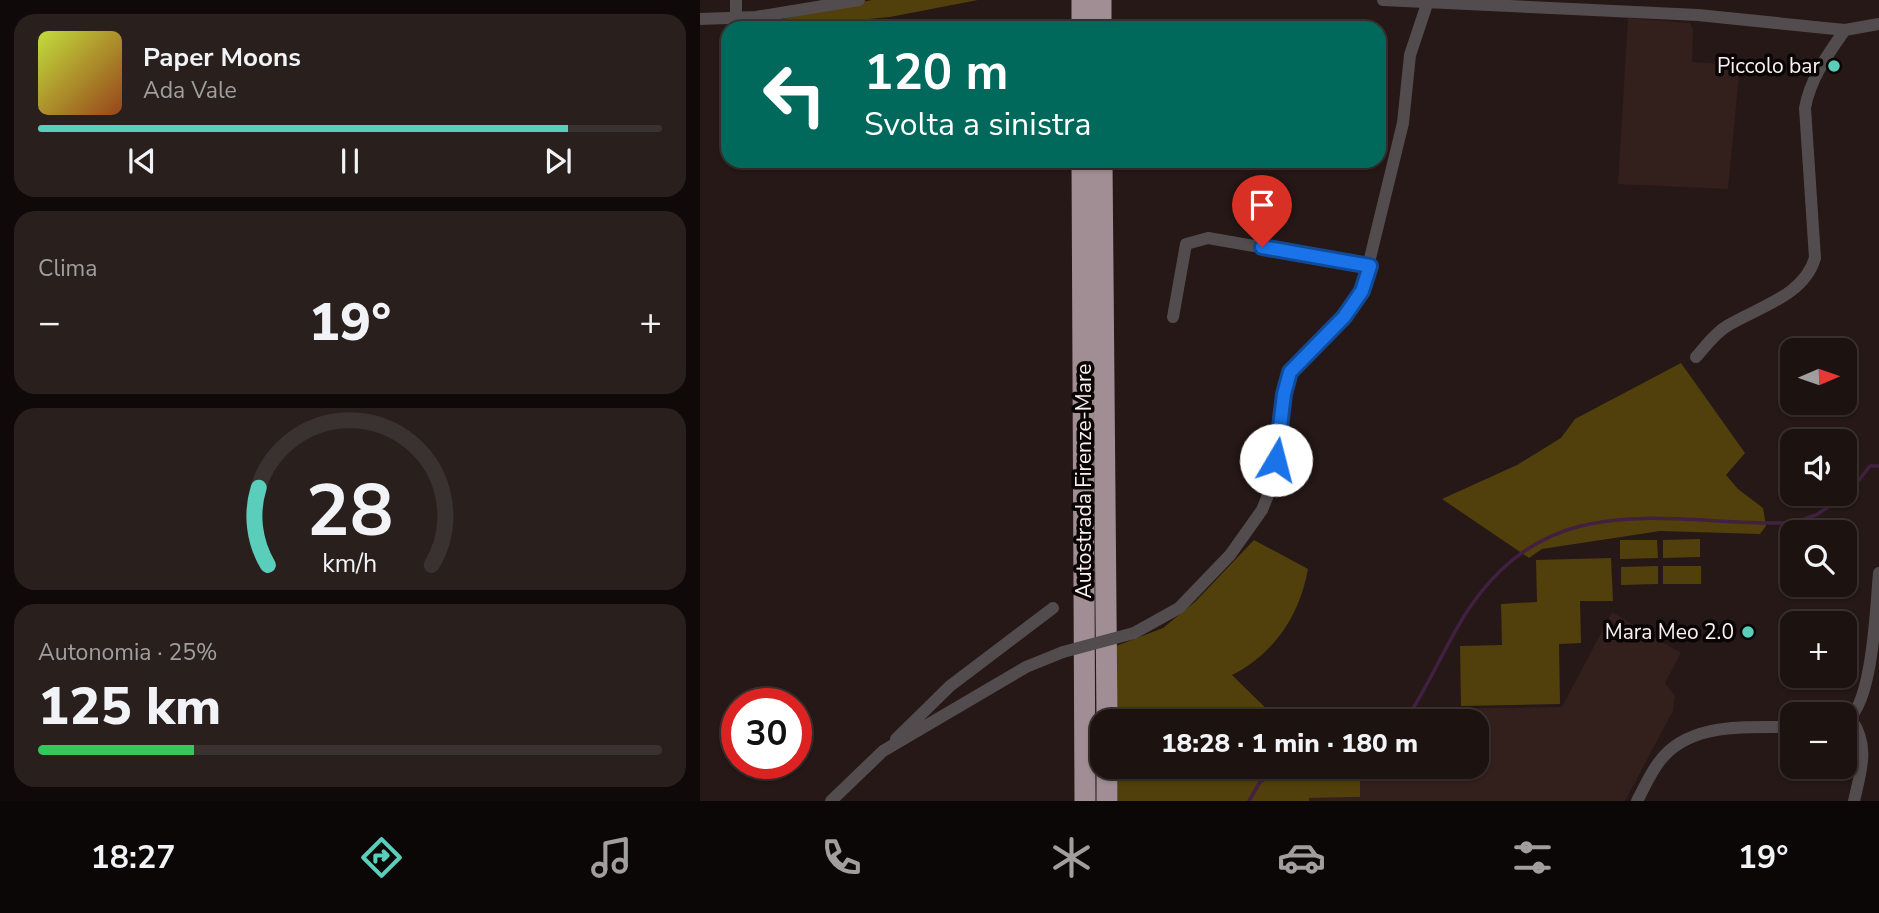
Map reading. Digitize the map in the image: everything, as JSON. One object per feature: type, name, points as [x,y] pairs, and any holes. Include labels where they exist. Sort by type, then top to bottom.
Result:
[{"type":"highway","points":[[1082,0],[1082,21]]},
{"type":"highway","points":[[1101,0],[1101,21]]},
{"type":"highway","name":"Autostrada Firenze-Mare","points":[[1082,168],[1085,801]]},
{"type":"highway","name":"Autostrada Firenze-Mare","points":[[1102,168],[1107,709]]},
{"type":"highway","points":[[1107,779],[1107,801]]},
{"type":"street","points":[[736,0],[736,16]]},
{"type":"street","points":[[700,19],[756,17],[859,0]]},
{"type":"street","points":[[1383,0],[1698,15],[1844,30],[1879,24]]},
{"type":"street","points":[[883,751],[1026,667],[1063,652],[1134,633],[1179,608],[1230,555],[1262,510],[1273,483],[1284,394],[1290,372],[1344,317],[1362,291],[1403,123],[1410,55],[1427,4]]},
{"type":"street","points":[[1696,357],[1723,328],[1797,288],[1811,272],[1815,258],[1805,108],[1815,78],[1844,30]]},
{"type":"street","points":[[1173,317],[1186,244],[1196,239],[1208,238],[1370,266]]},
{"type":"street","points":[[1857,709],[1861,704],[1868,669],[1879,573]]},
{"type":"street","points":[[831,801],[950,686],[1054,608]]},
{"type":"street","points":[[1637,801],[1659,761],[1679,743],[1708,731],[1780,728]]},
{"type":"street","points":[[1854,801],[1865,748],[1861,732],[1857,728]]},
{"type":"shaded area","points":[[872,0],[978,0],[890,17],[848,21],[773,21]]},
{"type":"shaded area","points":[[1628,18],[1690,23],[1693,29],[1692,62],[1740,65],[1728,189],[1618,184]]},
{"type":"shaded area","points":[[1681,363],[1745,453],[1726,475],[1738,489],[1763,508],[1766,526],[1760,534],[1660,531],[1542,549],[1529,558],[1442,499],[1517,465],[1561,438],[1575,419]]},
{"type":"shaded area","points":[[1700,539],[1700,557],[1663,558],[1663,540]]},
{"type":"shaded area","points":[[1254,540],[1308,569],[1299,602],[1283,631],[1260,656],[1232,675],[1267,709],[1117,709],[1116,646],[1163,628],[1196,601]]},
{"type":"shaded area","points":[[1620,540],[1657,540],[1658,558],[1620,559]]},
{"type":"shaded area","points":[[1611,558],[1613,601],[1580,601],[1581,643],[1559,644],[1560,704],[1461,706],[1460,646],[1502,645],[1501,604],[1537,602],[1536,560]]},
{"type":"shaded area","points":[[1658,566],[1658,584],[1621,585],[1621,567]]},
{"type":"shaded area","points":[[1663,566],[1701,566],[1701,584],[1663,584]]},
{"type":"shaded area","points":[[1612,612],[1681,653],[1665,683],[1675,696],[1673,711],[1625,801],[1309,801],[1309,798],[1360,797],[1360,779],[1489,779],[1489,709],[1427,709],[1562,707]]},
{"type":"shaded area","points":[[1118,779],[1360,779],[1360,797],[1309,798],[1309,801],[1118,801]]},
{"type":"waterway","points":[[1413,709],[1468,610],[1501,570],[1537,543],[1575,527],[1616,520],[1658,518],[1793,523],[1816,515],[1848,494],[1870,466],[1879,466]]},
{"type":"waterway","points":[[1249,801],[1265,779]]},
{"type":"place","name":"Piccolo bar","points":[[1834,66]]},
{"type":"place","name":"Mara Meo 2.0","points":[[1748,632]]},
{"type":"route","points":[[1262,247],[1370,266],[1362,291],[1344,317],[1290,372],[1284,394],[1276,460]]}]
